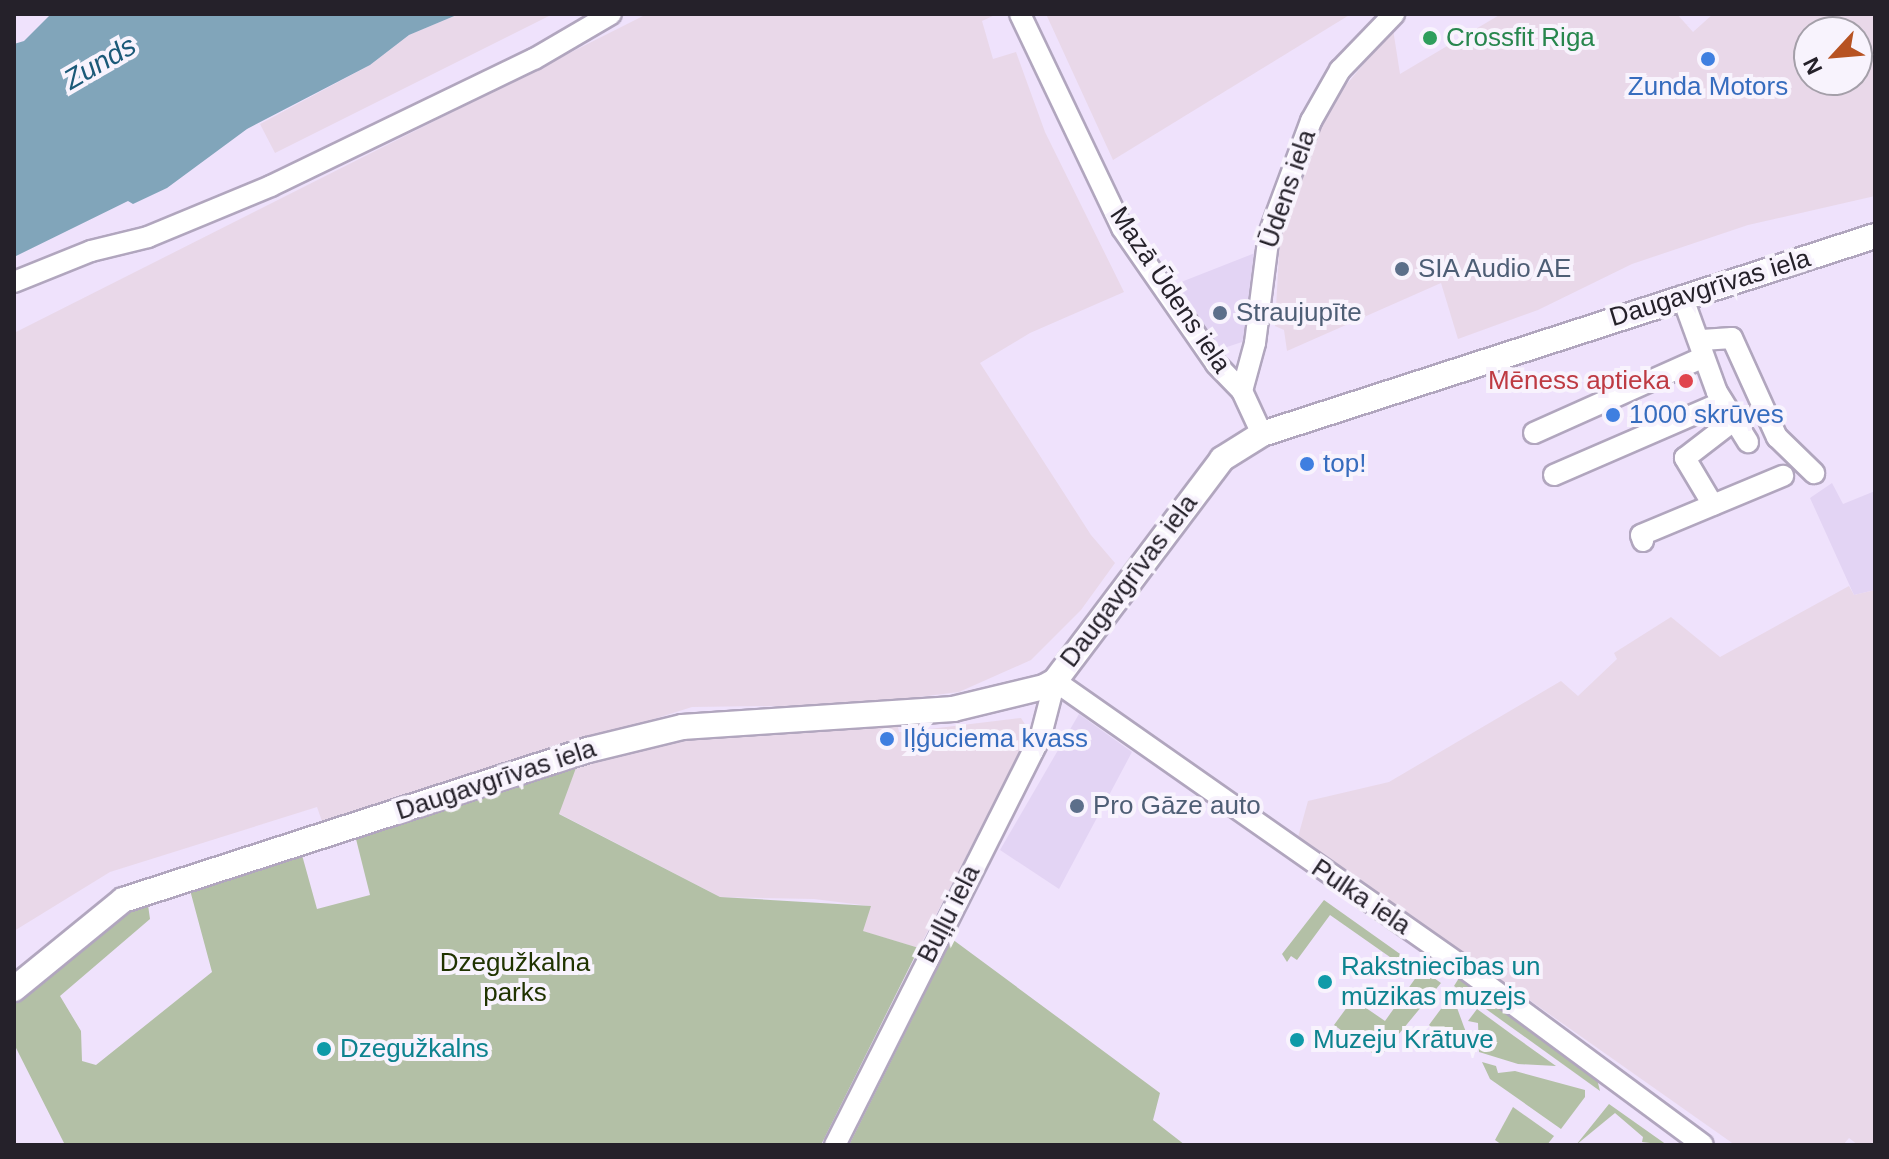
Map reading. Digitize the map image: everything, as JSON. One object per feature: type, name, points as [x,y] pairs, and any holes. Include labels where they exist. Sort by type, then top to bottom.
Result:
[{"type":"main road","name":"Daugavgrīvas iela","points":[[14,989],[123,900],[588,750],[682,727],[953,709],[1025,695],[1055,681],[1207,477],[1229,453],[1262,434],[1875,236]]},
{"type":"street","points":[[14,282],[91,251],[148,237],[271,186],[534,59],[611,14]]},
{"type":"street","name":"Mazā Ūdens iela","points":[[1020,14],[1122,228],[1216,364],[1242,391],[1262,434]]},
{"type":"street","name":"Ūdens iela","points":[[1242,391],[1255,343],[1269,234],[1311,121],[1340,70],[1394,14]]},
{"type":"street","points":[[1682,296],[1728,412],[1748,442]]},
{"type":"street","points":[[1534,433],[1702,349],[1732,338],[1777,437],[1814,473]]},
{"type":"street","points":[[1554,475],[1688,417],[1728,412]]},
{"type":"street","points":[[1713,505],[1685,458],[1728,412]]},
{"type":"street","points":[[1688,417],[1699,443]]},
{"type":"street","points":[[1643,541],[1641,535],[1783,476]]},
{"type":"street","name":"Buļļu iela","points":[[835,1145],[1041,735],[1055,681]]},
{"type":"street","name":"Pulka iela","points":[[1055,681],[1460,965],[1703,1145]]},
{"type":"shaded area","points":[[459,14],[553,14],[275,153],[260,124],[370,65],[409,35]]},
{"type":"shaded area","points":[[647,14],[997,14],[982,21],[993,59],[1016,52],[1045,132],[1124,292],[1030,333],[980,363],[1091,535],[1115,563],[1081,610],[1031,660],[959,692],[856,705],[692,707],[323,824],[317,807],[110,872],[14,931],[14,333]]},
{"type":"shaded area","points":[[1046,14],[1351,14],[1113,160]]},
{"type":"shaded area","points":[[1501,14],[1677,14],[1693,32],[1713,14],[1875,14],[1875,196],[1748,225],[1632,264],[1538,310],[1458,339],[1441,283],[1287,351],[1284,330],[1275,326],[1280,236],[1322,124],[1341,91],[1393,29],[1400,74]]},
{"type":"shaded area","name":"Straujupīte","points":[[1255,253],[1245,341],[1218,350],[1171,286]]},
{"type":"shaded area","points":[[1832,483],[1843,504],[1875,491],[1875,590],[1854,595],[1810,498]]},
{"type":"shaded area","points":[[1849,586],[1854,595],[1875,590],[1875,1145],[1858,1145],[1849,1138],[1843,1145],[1735,1145],[1298,837],[1308,801],[1389,782],[1561,681],[1578,696],[1617,659],[1614,653],[1671,617],[1720,657]]},
{"type":"shaded area","points":[[1079,714],[1132,752],[1059,889],[1000,850]]},
{"type":"shaded area","points":[[1021,718],[1030,732],[919,948],[862,931],[870,906],[814,899],[720,897],[558,813],[576,768],[674,738],[897,722],[899,732],[905,732]]},
{"type":"green space","name":"Dzegužkalna parks","points":[[576,768],[559,814],[720,897],[871,906],[863,931],[919,948],[821,1145],[65,1145],[14,1044],[14,1005],[122,914],[148,905],[150,919],[60,996],[81,1031],[82,1061],[96,1065],[212,972],[190,890],[302,855],[317,909],[370,895],[356,839]]},
{"type":"green space","points":[[1324,900],[1441,983],[1384,1052],[1379,1049],[1375,1055],[1334,1025],[1353,999],[1385,1021],[1417,976],[1330,915],[1297,960],[1291,956],[1287,962],[1282,954]]},
{"type":"green space","points":[[952,939],[1160,1093],[1153,1120],[1185,1145],[849,1145]]},
{"type":"green space","points":[[1459,978],[1596,1075],[1600,1091],[1454,986]]},
{"type":"green space","points":[[1452,994],[1474,1051],[1451,1045],[1429,1025]]},
{"type":"green space","points":[[1477,1009],[1556,1066],[1518,1064],[1479,1052],[1478,1023],[1468,1021]]},
{"type":"green space","points":[[1482,1062],[1496,1066],[1498,1073],[1515,1071],[1585,1090],[1585,1097],[1561,1129],[1490,1079]]},
{"type":"green space","points":[[1609,1104],[1667,1145],[1642,1142],[1643,1137],[1615,1113],[1576,1145]]},
{"type":"green space","points":[[1513,1107],[1554,1136],[1547,1145],[1502,1145],[1495,1140]]},
{"type":"water","name":"Zunds","points":[[51,14],[459,14],[409,35],[370,65],[247,129],[167,188],[133,204],[128,201],[14,257],[14,44],[24,41]]},
{"type":"place","name":"Crossfit Riga","points":[[1430,38]]},
{"type":"place","name":"Zunda Motors","points":[[1708,59]]},
{"type":"place","name":"SIA Audio AE","points":[[1402,269]]},
{"type":"place","name":"Straujupīte","points":[[1220,313]]},
{"type":"place","name":"Mēness aptieka","points":[[1686,381]]},
{"type":"place","name":"1000 skrūves","points":[[1613,415]]},
{"type":"place","name":"top!","points":[[1307,464]]},
{"type":"place","name":"Iļģuciema kvass","points":[[887,739]]},
{"type":"place","name":"Pro Gāze auto","points":[[1077,806]]},
{"type":"place","name":"Rakstniecības un mūzikas muzejs","points":[[1325,982]]},
{"type":"place","name":"Muzeju Krātuve","points":[[1297,1040]]},
{"type":"place","name":"Dzegužkalns","points":[[324,1049]]}]
